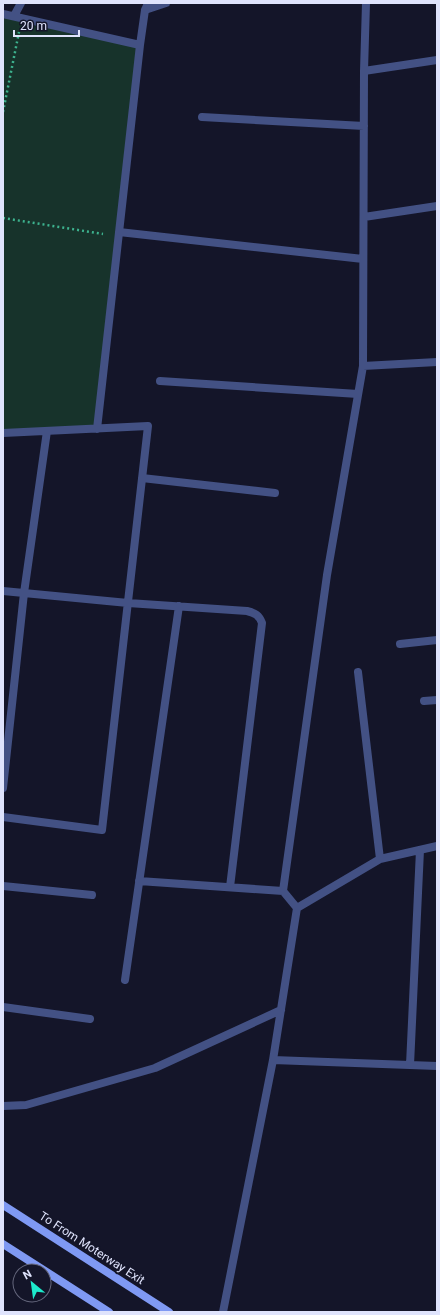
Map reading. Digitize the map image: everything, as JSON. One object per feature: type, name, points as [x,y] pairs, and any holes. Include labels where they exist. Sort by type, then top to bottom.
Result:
[{"type":"main road","name":"To From Moterway Exit","points":[[3,1205],[169,1312]]},
{"type":"main road","points":[[3,1244],[109,1312]]},
{"type":"street","points":[[18,17],[21,3]]},
{"type":"street","points":[[97,429],[140,45],[146,7],[166,3]]},
{"type":"street","points":[[282,891],[327,575],[363,366],[364,71],[366,3]]},
{"type":"street","points":[[3,14],[140,45]]},
{"type":"street","points":[[364,71],[437,60]]},
{"type":"street","points":[[202,117],[364,126]]},
{"type":"street","points":[[364,217],[437,206]]},
{"type":"street","points":[[119,234],[363,259]]},
{"type":"street","points":[[363,366],[437,362]]},
{"type":"street","points":[[160,381],[358,394]]},
{"type":"street","points":[[3,433],[148,426],[102,830],[3,817]]},
{"type":"street","points":[[3,788],[24,593],[47,431]]},
{"type":"street","points":[[142,478],[274,493]]},
{"type":"street","points":[[3,591],[128,603],[247,611],[256,614],[260,618],[262,623],[230,887]]},
{"type":"street","points":[[125,980],[179,606]]},
{"type":"street","points":[[400,644],[437,640]]},
{"type":"street","points":[[358,672],[380,859]]},
{"type":"street","points":[[424,701],[437,700]]},
{"type":"street","points":[[297,908],[380,859],[437,846]]},
{"type":"street","points":[[410,1065],[420,850]]},
{"type":"street","points":[[139,881],[282,891],[297,908]]},
{"type":"street","points":[[3,886],[92,895]]},
{"type":"street","points":[[223,1312],[273,1060],[297,908]]},
{"type":"street","points":[[3,1007],[90,1019]]},
{"type":"street","points":[[3,1106],[26,1105],[155,1068],[281,1010]]},
{"type":"street","points":[[273,1060],[437,1066]]},
{"type":"path","points":[[3,112],[18,17]]},
{"type":"path","points":[[3,218],[119,234]]},
{"type":"green space","points":[[3,14],[140,45],[97,429],[3,433]]}]
